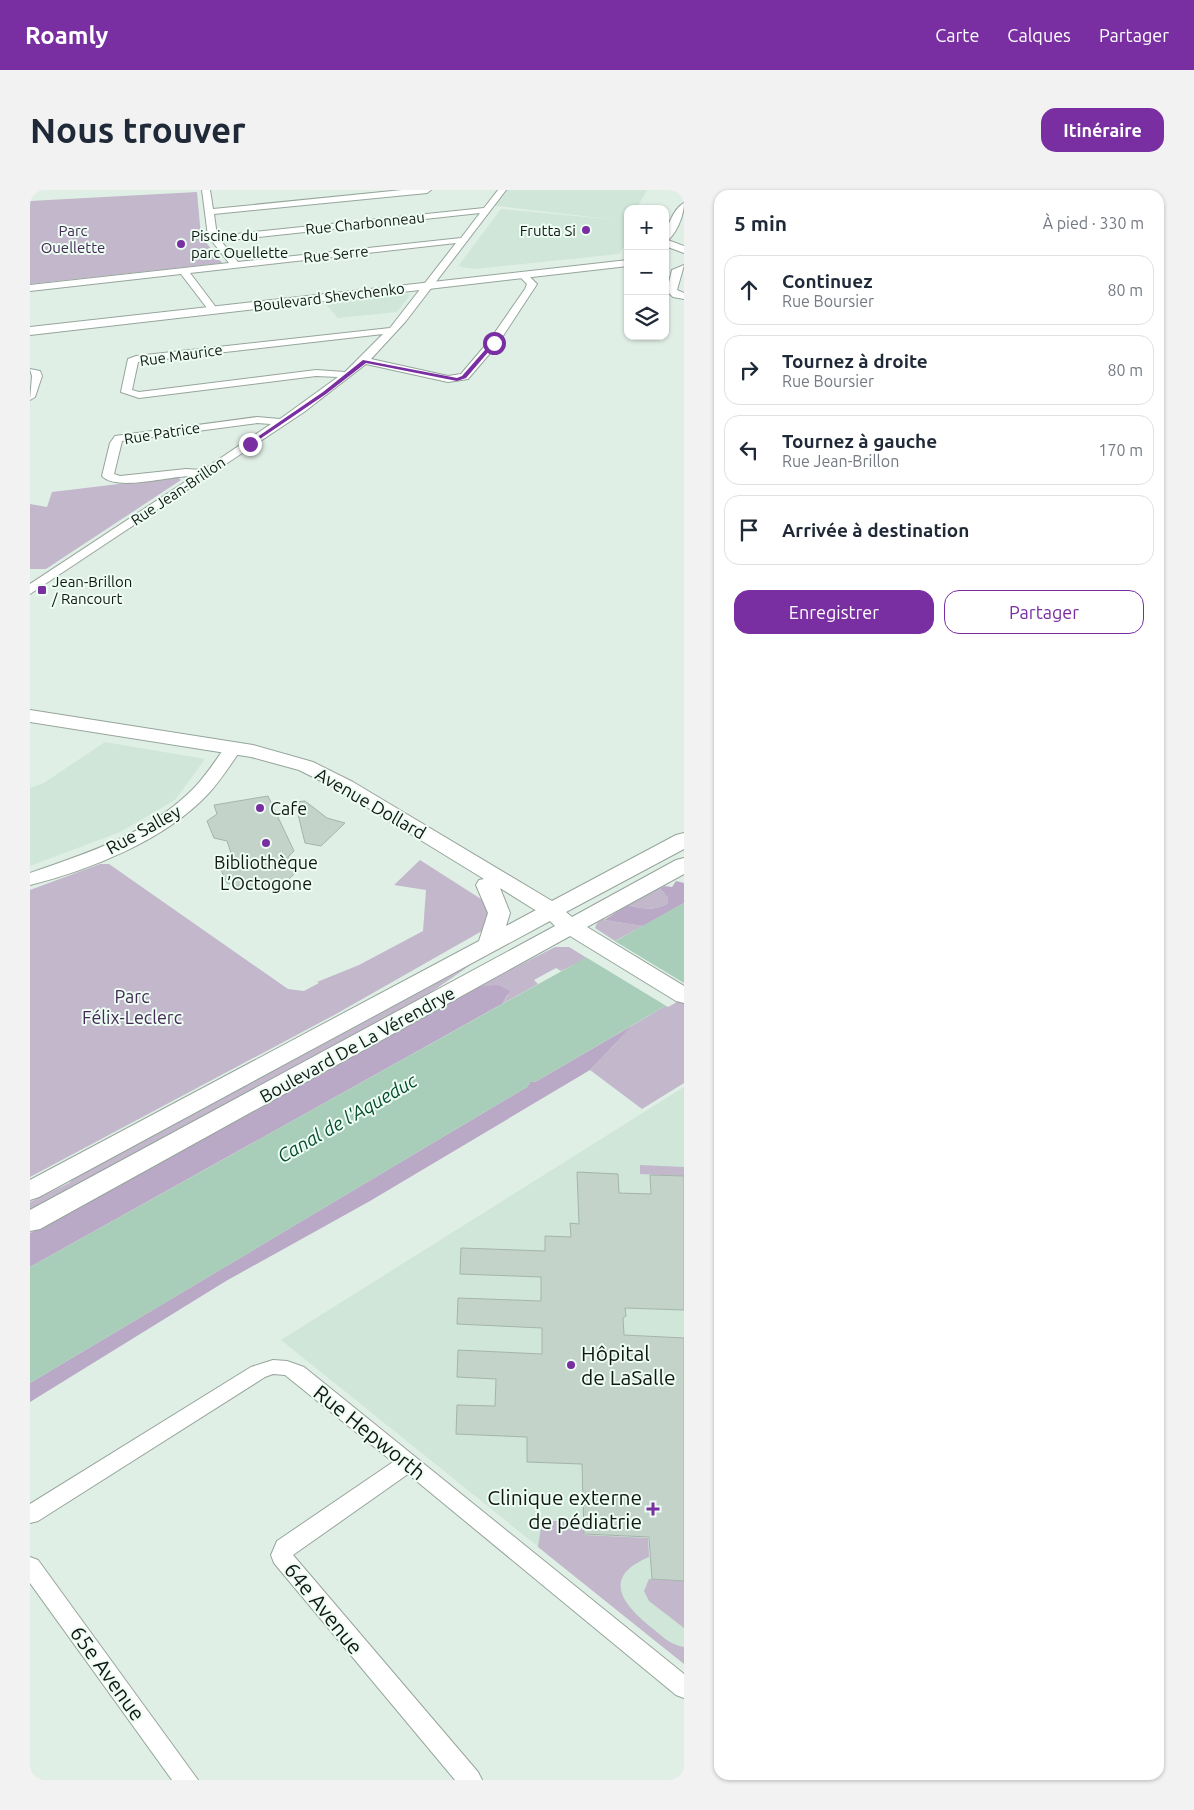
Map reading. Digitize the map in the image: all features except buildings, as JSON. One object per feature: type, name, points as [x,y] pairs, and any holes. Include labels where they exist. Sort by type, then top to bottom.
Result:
[{"type":"main road","name":"Avenue Dollard","points":[[30,716],[231,751],[308,778],[487,885],[555,918]]},
{"type":"main road","name":"Avenue Dollard","points":[[30,724],[280,757],[329,777],[684,996]]},
{"type":"main road","name":"Boulevard De La Vérendrye","points":[[30,1222],[555,918],[684,840]]},
{"type":"main road","name":"Boulevard De La Vérendrye","points":[[30,1191],[489,945],[684,865]]},
{"type":"main road","points":[[487,885],[499,913],[489,945]]},
{"type":"street","points":[[206,190],[212,236],[235,265]]},
{"type":"street","points":[[209,212],[287,199],[427,190]]},
{"type":"street","name":"Rue Jean-Brillon","points":[[30,590],[282,422],[365,361],[421,297],[502,190]]},
{"type":"street","points":[[669,234],[684,206]]},
{"type":"street","name":"Rue Charbonneau","points":[[214,239],[486,210]]},
{"type":"street","name":"Rue Serre","points":[[30,288],[463,240]]},
{"type":"street","points":[[669,245],[678,255]]},
{"type":"street","name":"Boulevard Shevchenko","points":[[30,331],[211,307],[624,258]]},
{"type":"street","name":"Boulevard Shevchenko","points":[[30,324],[400,289],[432,282],[524,275],[624,263]]},
{"type":"street","points":[[684,268],[678,270],[672,291],[674,294],[684,296]]},
{"type":"street","points":[[184,271],[211,307]]},
{"type":"street","points":[[365,361],[448,379],[464,377],[494,343],[530,290],[531,283],[524,275]]},
{"type":"street","points":[[400,289],[421,297]]},
{"type":"street","name":"Rue Maurice","points":[[348,375],[316,373],[139,395],[132,395],[126,392],[132,361],[136,359],[394,330]]},
{"type":"street","points":[[30,372],[36,373],[37,376],[30,397]]},
{"type":"street","name":"Rue Patrice","points":[[204,473],[186,472],[119,480],[108,476],[115,443],[119,438],[257,420],[282,422]]},
{"type":"street","points":[[30,576],[45,579]]},
{"type":"street","name":"Rue Salley","points":[[30,879],[109,850],[158,825],[197,796],[231,751]]},
{"type":"street","name":"Rue Hepworth","points":[[30,1515],[258,1372],[277,1366],[297,1372],[684,1688]]},
{"type":"street","name":"64e Avenue","points":[[408,1463],[284,1547],[282,1555],[285,1563],[470,1780]]},
{"type":"street","name":"65e Avenue","points":[[30,1566],[186,1780]]},
{"type":"shaded area","points":[[502,190],[647,190],[638,205],[624,205],[624,246],[619,254],[475,269],[461,267],[459,265],[501,209],[618,220],[489,205]]},
{"type":"shaded area","points":[[400,292],[410,295],[397,312],[338,318],[323,301]]},
{"type":"shaded area","points":[[105,742],[205,759],[175,800],[120,832],[30,866],[30,788],[44,783]]},
{"type":"shaded area","points":[[676,881],[684,883],[684,903],[643,926],[604,920],[628,905],[638,908],[664,906],[668,903],[668,898],[660,888],[665,886],[672,887]]},
{"type":"shaded area","points":[[498,985],[510,991],[502,1004],[30,1267],[30,1233],[477,987]]},
{"type":"shaded area","points":[[633,1025],[590,1070],[370,1201],[226,1281],[30,1402],[30,1383],[527,1087],[531,1081],[535,1082]]},
{"type":"shaded area","points":[[684,1087],[684,1664],[281,1340]]},
{"type":"green space","name":"Parc Ouellette","points":[[197,192],[201,236],[222,263],[30,284],[30,201]]},
{"type":"green space","points":[[177,477],[181,480],[46,569],[30,569],[30,504],[47,507],[52,492]]},
{"type":"green space","name":"Parc Félix-Leclerc","points":[[420,860],[481,899],[490,913],[482,931],[336,1014],[30,1177],[30,890],[100,864],[109,864],[288,989],[304,991],[319,983],[317,982],[359,965],[423,931],[426,890],[394,885]]},
{"type":"green space","points":[[660,888],[668,898],[668,903],[664,906],[638,908],[628,905]]},
{"type":"green space","points":[[605,918],[604,920],[643,926],[615,941],[595,928],[597,923]]},
{"type":"green space","points":[[555,947],[569,947],[587,958],[561,971],[556,968],[534,980],[538,984],[502,1004],[508,995],[477,987]]},
{"type":"green space","points":[[472,964],[427,995],[30,1210],[30,1202],[69,1183],[73,1179]]},
{"type":"green space","points":[[684,995],[684,1083],[642,1109],[590,1070],[633,1025]]},
{"type":"green space","points":[[640,1165],[684,1167],[684,1176],[640,1174]]},
{"type":"green space","points":[[560,1518],[583,1519],[584,1535],[648,1538],[649,1557],[634,1565],[625,1573],[621,1582],[621,1591],[632,1610],[641,1619],[666,1640],[684,1647],[684,1664],[538,1547],[542,1521],[558,1521]]},
{"type":"green space","points":[[649,1579],[684,1581],[684,1628],[649,1601],[644,1591]]},
{"type":"water","name":"Canal de l'Aqueduc","points":[[684,903],[684,995],[535,1082],[531,1081],[527,1087],[30,1383],[30,1267]]},
{"type":"pier","points":[[613,940],[684,983],[684,998],[668,1007],[584,956]]},
{"type":"place","name":"Frutta Si","points":[[586,230]]},
{"type":"place","name":"Piscine du parc Ouellette","points":[[181,244]]},
{"type":"place","name":"Jean-Brillon / Rancourt","points":[[42,590]]},
{"type":"place","name":"Cafe","points":[[260,808]]},
{"type":"place","name":"Bibliothèque L’Octogone","points":[[266,843]]},
{"type":"place","name":"Hôpital de LaSalle","points":[[571,1365]]},
{"type":"place","name":"Clinique externe de pédiatrie","points":[[653,1509]]},
{"type":"route","points":[[250,444],[324,393],[365,361],[457,380],[464,377],[494,343]]}]
